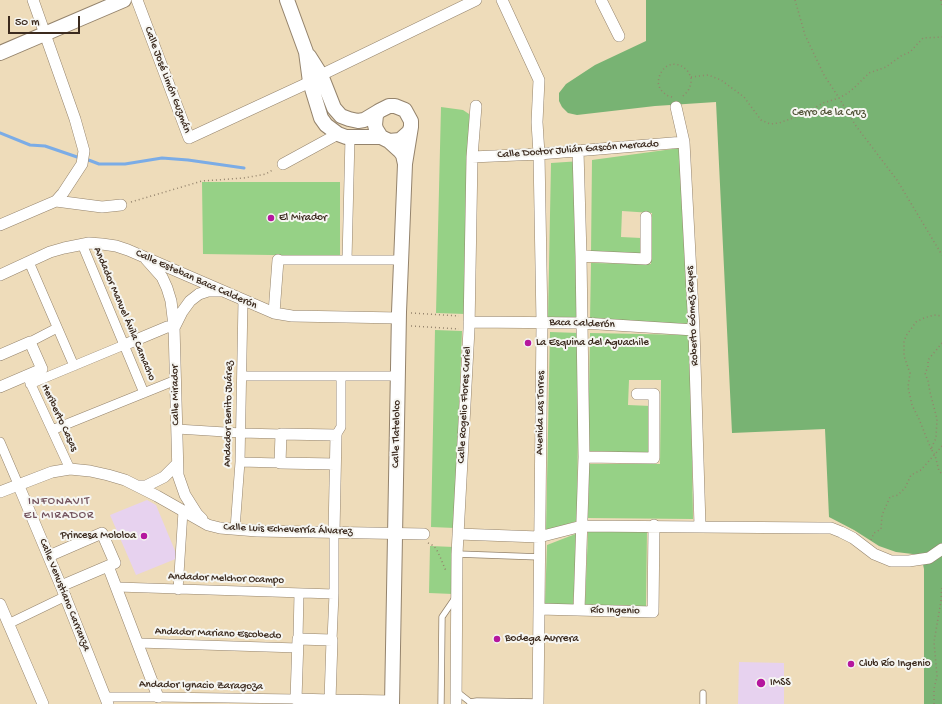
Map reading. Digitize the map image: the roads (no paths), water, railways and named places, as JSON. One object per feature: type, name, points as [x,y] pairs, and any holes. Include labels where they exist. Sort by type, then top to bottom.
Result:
[{"type":"street","points":[[0,224],[56,200],[63,193],[82,164],[84,151],[75,119],[33,0]]},
{"type":"street","points":[[0,53],[124,0]]},
{"type":"street","name":"Calle José Limón Guzmán","points":[[137,0],[189,138],[316,78]]},
{"type":"street","points":[[287,0],[316,78],[334,108],[341,116],[358,121],[364,120],[379,112]]},
{"type":"street","points":[[316,78],[476,0]]},
{"type":"street","name":"Avenida Las Torres","points":[[502,0],[539,80],[537,122],[539,154],[542,323],[538,703]]},
{"type":"street","points":[[601,0],[618,36]]},
{"type":"street","points":[[316,78],[322,118],[326,125],[344,136],[385,139],[395,142],[400,140],[409,132],[411,127]]},
{"type":"street","name":"Roberto Gómez Reyes","points":[[676,100],[684,142],[694,330],[700,526]]},
{"type":"street","name":"Calle Tlatelolco","points":[[379,112],[389,106],[401,107],[406,110],[411,121],[406,164],[397,376],[392,702]]},
{"type":"street","name":"Calle Rogelio Flores Curiel","points":[[456,704],[457,554],[469,323],[472,157],[476,106]]},
{"type":"street","points":[[379,112],[376,115],[376,129],[403,155],[406,164]]},
{"type":"street","points":[[283,164],[344,136]]},
{"type":"street","points":[[344,136],[347,260]]},
{"type":"street","name":"Calle Doctor Julián Gascón Mercado","points":[[472,157],[539,154],[684,142]]},
{"type":"street","points":[[578,151],[584,457],[580,610]]},
{"type":"street","points":[[56,200],[102,207],[121,205]]},
{"type":"street","points":[[581,256],[646,259],[646,217]]},
{"type":"street","name":"Calle Esteban Baca Calderón","points":[[0,276],[50,252],[82,244],[102,244],[116,246],[143,256],[274,313],[292,316],[399,319]]},
{"type":"street","name":"Andador Manuel Ávila Camacho","points":[[82,244],[144,393]]},
{"type":"street","name":"Calle Mirador","points":[[143,256],[162,277],[167,288],[172,307],[176,380],[177,464],[180,480],[184,495],[197,514],[208,525]]},
{"type":"street","points":[[274,313],[278,260],[401,260]]},
{"type":"street","points":[[29,262],[74,366]]},
{"type":"street","points":[[0,387],[74,366],[167,327],[174,326],[190,301],[199,294],[208,291],[228,292]]},
{"type":"street","name":"Andador Benito Juárez","points":[[235,529],[240,462],[243,300]]},
{"type":"street","name":"Baca Calderón","points":[[469,323],[582,323],[694,330]]},
{"type":"street","points":[[0,355],[57,328]]},
{"type":"street","points":[[28,380],[42,369],[30,342]]},
{"type":"street","points":[[242,376],[397,376]]},
{"type":"street","points":[[330,700],[334,594],[335,464],[336,435],[341,428],[341,376]]},
{"type":"street","name":"Heriberto Casas","points":[[28,380],[70,469]]},
{"type":"street","points":[[52,430],[176,380]]},
{"type":"street","points":[[584,457],[654,458],[654,394],[637,394]]},
{"type":"street","points":[[177,429],[241,433],[336,435]]},
{"type":"street","points":[[280,463],[282,434]]},
{"type":"street","name":"Calle Venustiano Carranza","points":[[0,442],[66,596],[107,701]]},
{"type":"street","points":[[240,462],[335,464]]},
{"type":"street","points":[[138,486],[146,486],[164,478],[177,464]]},
{"type":"street","name":"Calle Luis Echeverría Álvarez","points":[[0,492],[52,472],[70,469],[108,474],[138,486],[208,525],[220,528],[334,533],[424,534]]},
{"type":"street","points":[[178,590],[183,511]]},
{"type":"street","points":[[458,534],[539,537],[582,526],[654,525],[831,528],[853,538],[874,554],[891,560],[909,561],[929,558],[942,549]]},
{"type":"street","name":"Río Ingenio","points":[[539,609],[653,612],[654,525]]},
{"type":"street","points":[[49,556],[102,533],[115,563],[61,586]]},
{"type":"street","points":[[108,566],[158,697]]},
{"type":"street","name":"Andador Melchor Ocampo","points":[[117,587],[334,594]]},
{"type":"street","points":[[299,593],[296,699],[392,702]]},
{"type":"street","points":[[4,625],[66,596]]},
{"type":"street","points":[[0,604],[4,625],[43,704]]},
{"type":"street","points":[[298,643],[332,640]]},
{"type":"street","name":"Andador Mariano Escobedo","points":[[138,643],[298,643]]},
{"type":"street","name":"Andador Ignacio Zaragoza","points":[[107,701],[158,697],[296,699]]},
{"type":"lane","points":[[457,554],[540,557]]},
{"type":"lane","points":[[441,704],[442,617],[456,596]]},
{"type":"lane","points":[[456,691],[470,703],[538,703]]},
{"type":"lane","points":[[702,704],[703,693]]},
{"type":"waterway","points":[[0,133],[30,145],[45,146],[80,158]]},
{"type":"waterway","points":[[86,159],[99,164],[125,164],[162,158],[244,168]]},
{"type":"place","name":"El Mirador","points":[[271,218]]},
{"type":"place","name":"La Esquina del Aguachile","points":[[528,343]]},
{"type":"place","name":"Princesa Mololoa","points":[[144,536]]},
{"type":"place","name":"Bodega Aurrera","points":[[497,639]]},
{"type":"place","name":"Club Río Ingenio","points":[[851,664]]},
{"type":"place","name":"IMSS","points":[[761,683]]},
{"type":"district","name":"INFONAVIT EL MIRADOR","points":[[59,509]]},
{"type":"park label","name":"Cerro de la Cruz","points":[[829,113]]}]
